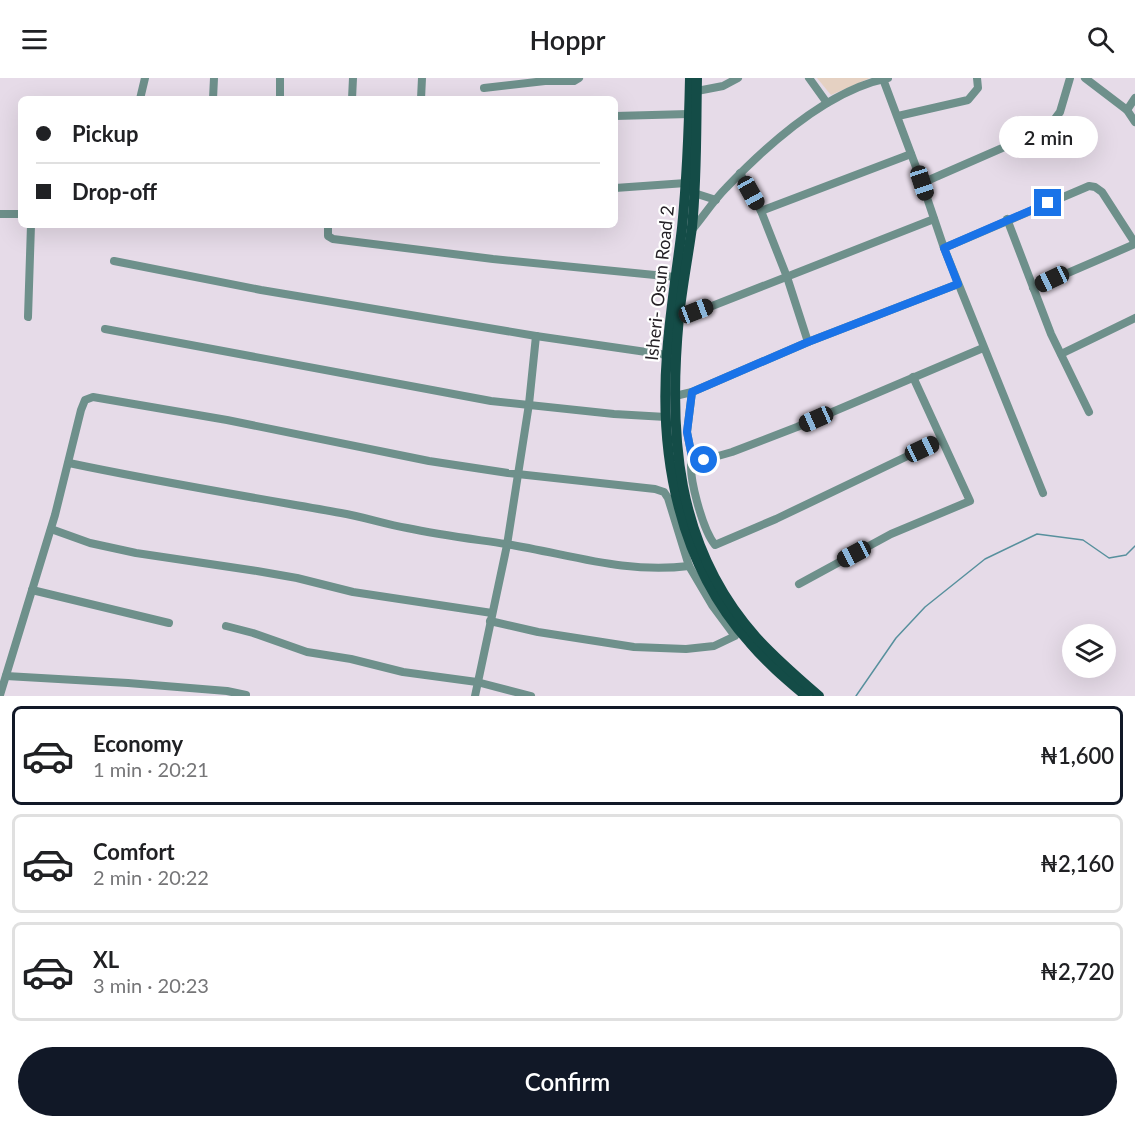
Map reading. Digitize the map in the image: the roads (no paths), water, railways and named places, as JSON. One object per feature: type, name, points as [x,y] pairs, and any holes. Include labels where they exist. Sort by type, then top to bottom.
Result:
[{"type":"main road","name":"Isheri- Osun Road 2","points":[[678,489],[666,432],[667,355],[675,277],[686,230],[689,189],[690,78]]},
{"type":"main road","points":[[689,189],[697,78]]},
{"type":"main road","points":[[686,230],[675,396],[678,489],[690,546],[706,579],[748,641],[768,663],[806,696]]},
{"type":"main road","points":[[678,489],[698,542],[733,606],[755,636],[781,664],[819,696]]},
{"type":"street","points":[[141,96],[145,78]]},
{"type":"street","points":[[213,96],[214,78]]},
{"type":"street","points":[[280,78],[280,96]]},
{"type":"street","points":[[352,96],[353,78]]},
{"type":"street","points":[[421,96],[422,78]]},
{"type":"street","points":[[484,88],[546,81],[574,81],[579,78]]},
{"type":"street","points":[[697,91],[723,86],[738,78]]},
{"type":"street","points":[[809,78],[827,103]]},
{"type":"street","points":[[686,230],[758,155],[792,127],[827,103],[886,78],[944,248],[1043,493]]},
{"type":"street","points":[[898,116],[968,100],[978,88],[977,78]]},
{"type":"street","points":[[922,183],[1048,128],[1055,121],[1059,112],[1070,78]]},
{"type":"street","points":[[1085,78],[1127,110],[1135,122]]},
{"type":"street","points":[[1127,110],[1135,98]]},
{"type":"street","points":[[618,116],[689,114]]},
{"type":"street","points":[[761,211],[911,154]]},
{"type":"street","points":[[741,173],[761,211],[787,277],[808,342]]},
{"type":"street","points":[[944,248],[1007,219],[1089,186],[1095,187],[1109,200],[1135,243],[1033,288]]},
{"type":"street","points":[[618,188],[689,189],[716,200]]},
{"type":"street","points":[[0,214],[18,214]]},
{"type":"street","points":[[679,319],[934,219]]},
{"type":"street","points":[[1007,219],[1061,354],[1089,412]]},
{"type":"street","points":[[28,317],[31,228]]},
{"type":"street","points":[[328,228],[328,236],[333,239],[493,259],[675,277]]},
{"type":"street","points":[[114,261],[272,292],[536,336],[667,355]]},
{"type":"street","points":[[675,396],[692,392],[808,342],[958,284]]},
{"type":"street","points":[[1061,354],[1135,318]]},
{"type":"street","points":[[105,329],[480,399],[614,414],[666,417]]},
{"type":"street","points":[[475,696],[507,544],[529,404],[536,336]]},
{"type":"street","points":[[692,457],[704,460],[797,428],[983,348]]},
{"type":"street","points":[[799,584],[891,534],[969,502],[970,499],[913,377]]},
{"type":"street","points":[[692,392],[687,432],[692,457],[690,469],[704,520],[715,545],[776,519],[941,440]]},
{"type":"street","points":[[0,695],[51,529],[81,410],[85,400],[93,398],[227,420],[429,460],[518,474],[656,489],[664,492],[668,498],[690,566],[708,599],[735,636],[714,646],[686,649],[633,647],[538,632],[491,617],[353,592],[297,578],[136,554],[90,543],[51,529]]},
{"type":"street","points":[[69,463],[188,488],[229,492],[413,530],[507,544],[598,562],[645,569],[690,566]]},
{"type":"street","points":[[32,590],[66,600],[169,622]]},
{"type":"street","points":[[226,626],[306,652],[351,659],[404,672],[477,682],[531,696]]},
{"type":"street","points":[[6,676],[128,683],[227,691],[246,695]]},
{"type":"street","points":[[169,696],[174,687]]},
{"type":"waterway","points":[[856,696],[896,638],[925,607],[985,559],[1037,534],[1083,540],[1109,558],[1126,555],[1135,546]]}]
